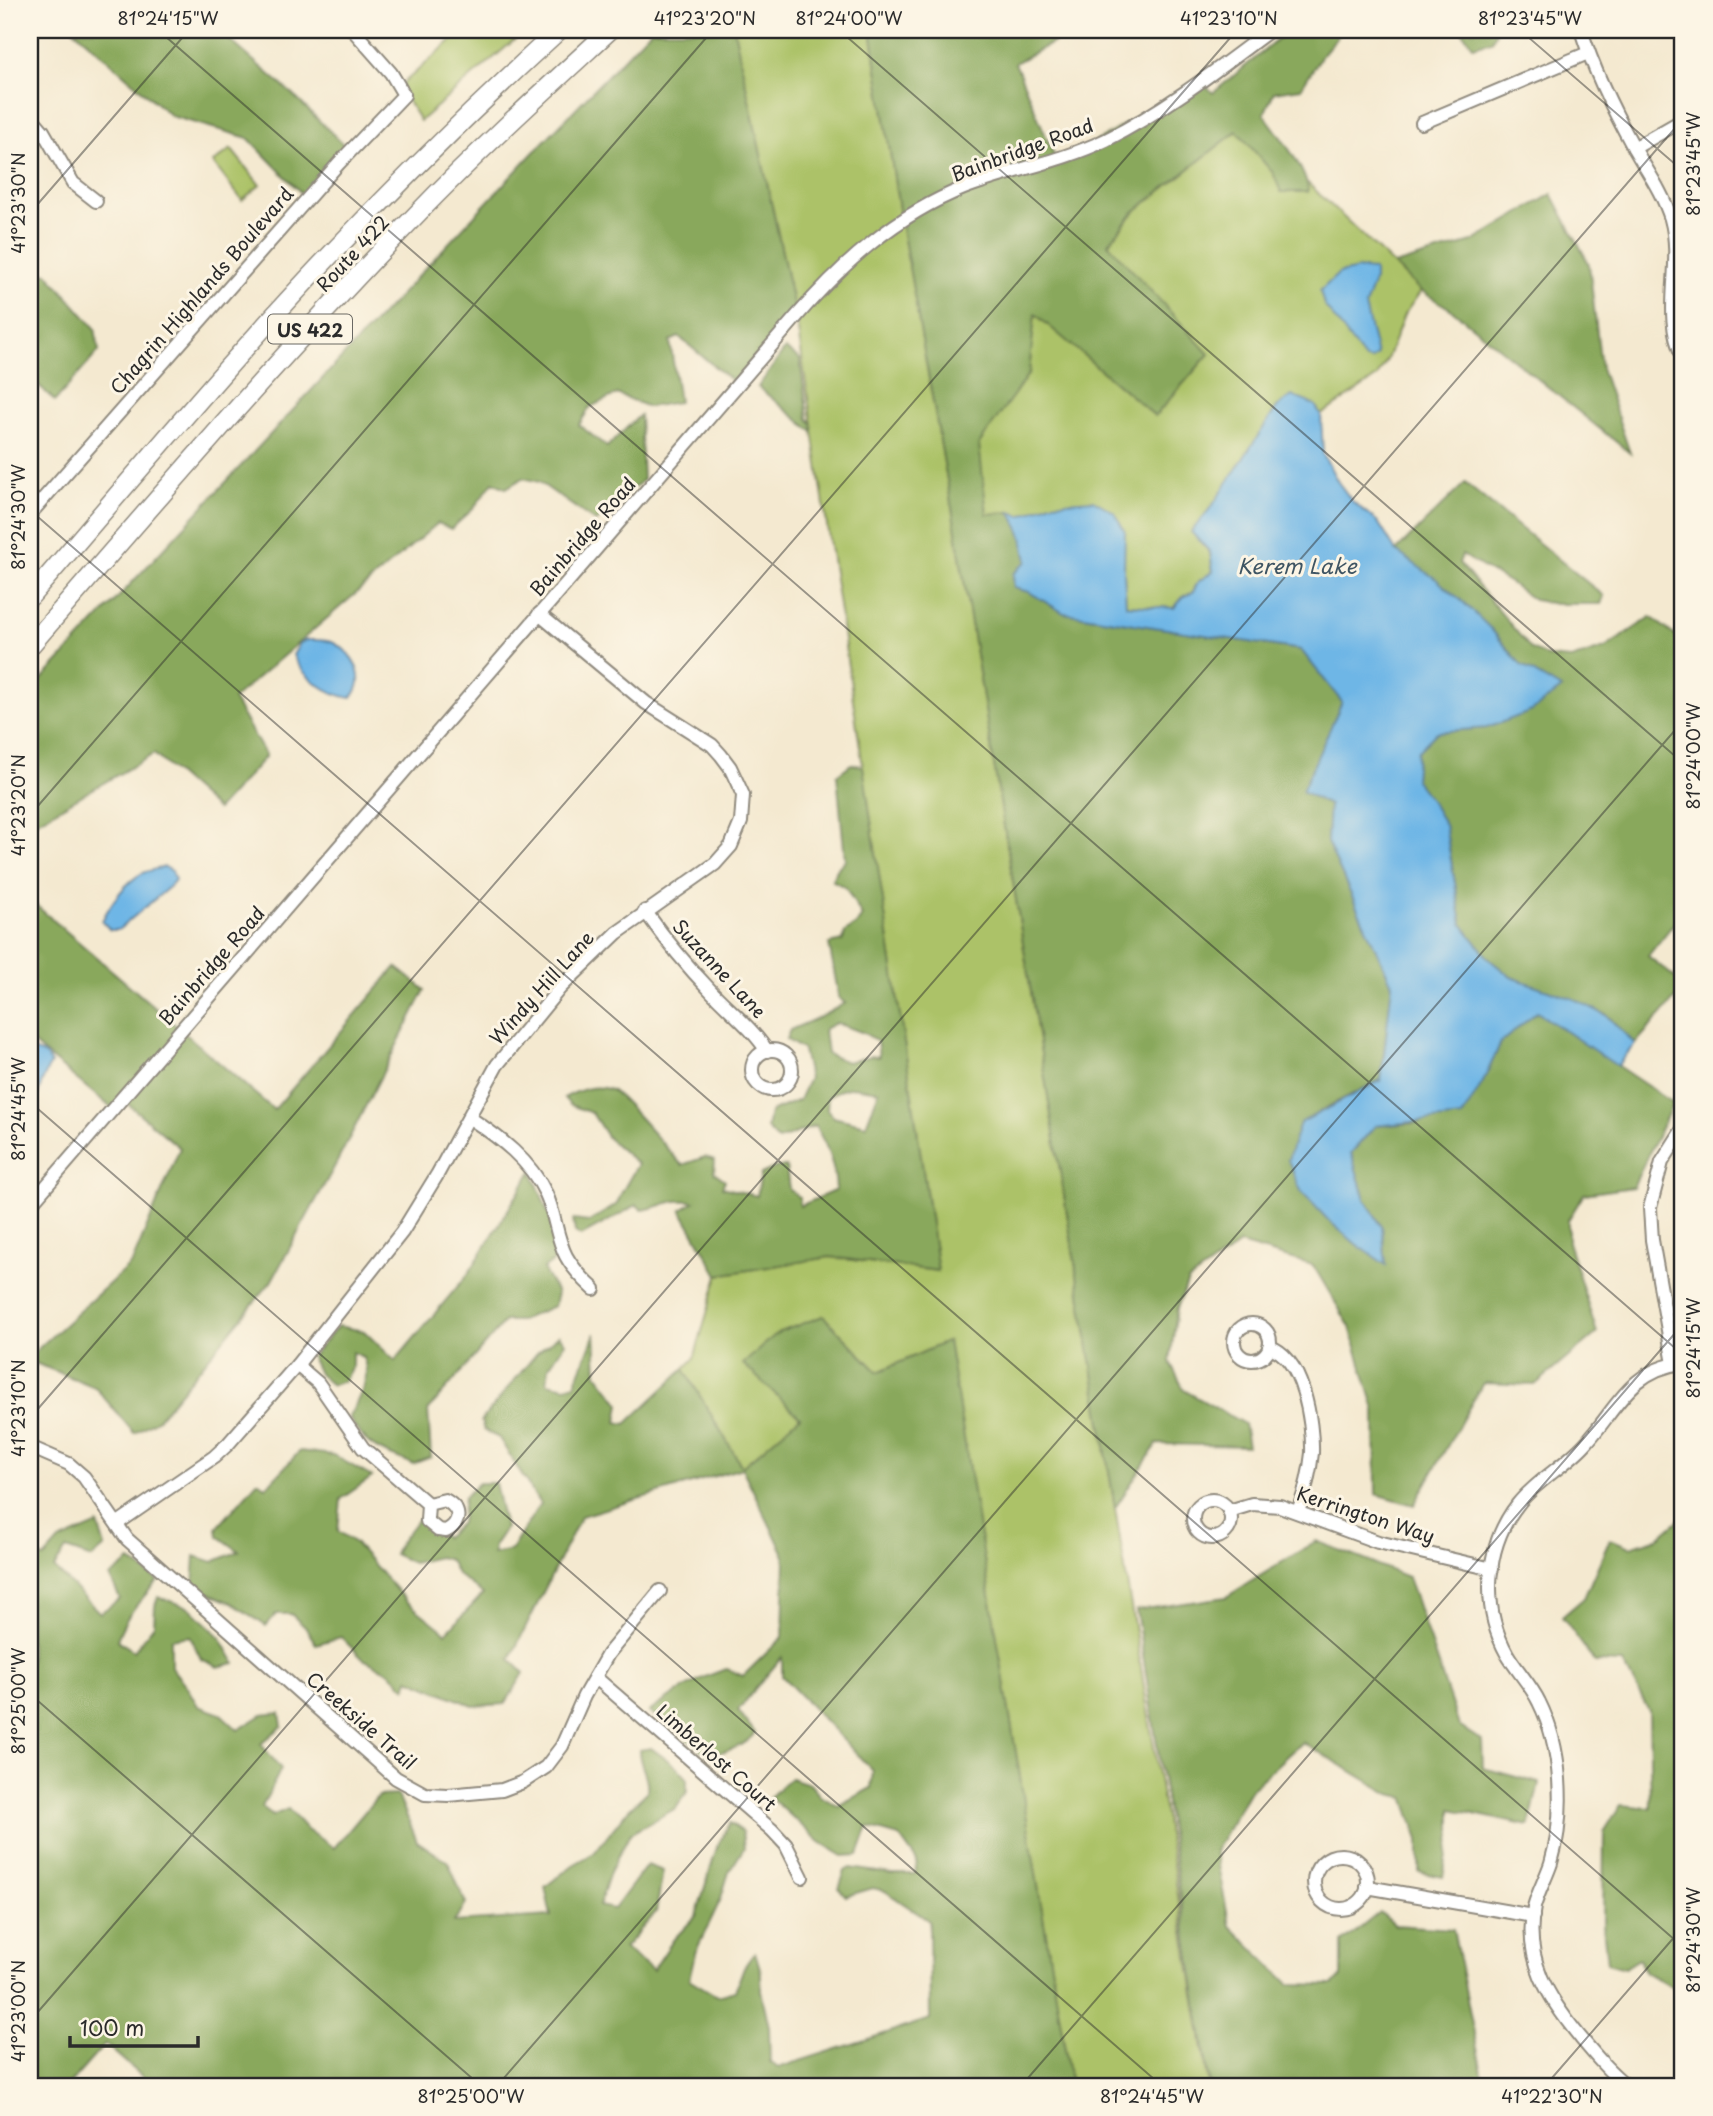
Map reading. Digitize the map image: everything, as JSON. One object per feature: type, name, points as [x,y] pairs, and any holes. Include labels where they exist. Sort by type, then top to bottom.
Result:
[{"type":"highway","name":"Route 422","points":[[30,597],[317,269],[424,160],[559,30]]},
{"type":"highway","name":"Route 422","points":[[30,646],[205,446],[418,212],[610,30]]},
{"type":"street","name":"Chagrin Highlands Boulevard","points":[[30,514],[339,163],[404,95],[391,74],[353,30]]},
{"type":"street","name":"Bainbridge Road","points":[[30,1205],[822,286],[859,252],[901,222],[962,189],[1056,161],[1123,131],[1270,30]]},
{"type":"street","points":[[1581,30],[1588,53],[1634,148],[1664,201],[1675,236],[1672,312],[1674,330],[1683,357]]},
{"type":"street","points":[[1422,123],[1588,53]]},
{"type":"street","points":[[30,116],[43,131],[73,183],[96,201]]},
{"type":"street","points":[[1634,148],[1683,120]]},
{"type":"street","name":"Windy Hill Lane","points":[[118,1523],[221,1451],[297,1365],[402,1232],[470,1118],[497,1065],[527,1026],[617,933],[715,864],[732,846],[741,822],[743,795],[730,766],[712,745],[646,703],[539,614]]},
{"type":"street","name":"Suzanne Lane","points":[[645,911],[675,950],[710,990],[758,1037],[767,1051]]},
{"type":"street","points":[[470,1118],[493,1133],[532,1171],[546,1193],[564,1254],[594,1289]]},
{"type":"street","points":[[1627,2086],[1597,2058],[1555,2006],[1544,1986],[1533,1954],[1533,1916],[1557,1837],[1560,1798],[1558,1766],[1552,1735],[1539,1702],[1507,1653],[1497,1630],[1490,1596],[1492,1569],[1500,1536],[1511,1514],[1525,1496],[1586,1443],[1629,1387],[1646,1374],[1679,1363],[1652,1240],[1650,1208],[1662,1162],[1683,1129]]},
{"type":"street","points":[[1269,1347],[1279,1351],[1289,1361],[1308,1408],[1312,1451],[1308,1478],[1298,1512]]},
{"type":"street","points":[[297,1365],[318,1383],[363,1448],[428,1504]]},
{"type":"street","name":"Creekside Trail","points":[[30,1447],[69,1464],[84,1477],[127,1539],[396,1779],[425,1794],[448,1795],[502,1790],[523,1782],[546,1767],[562,1746],[595,1676],[615,1645],[660,1591]]},
{"type":"street","name":"Kerrington Way","points":[[1229,1511],[1260,1504],[1280,1506],[1378,1542],[1492,1569]]},
{"type":"street","name":"Limberlost Court","points":[[595,1676],[772,1830],[786,1845],[802,1877]]},
{"type":"street","points":[[1336,1855],[1345,1855],[1360,1863],[1368,1878],[1367,1886],[1358,1902],[1342,1909],[1325,1903],[1315,1888],[1315,1879],[1322,1863],[1336,1855]]},
{"type":"street","points":[[1367,1886],[1533,1916]]},
{"type":"green space","points":[[74,30],[218,30],[292,94],[350,151],[307,199],[248,138],[171,116]]},
{"type":"green space","points":[[463,30],[526,30],[420,121],[399,87]]},
{"type":"green space","points":[[651,30],[734,30],[796,317],[737,385],[679,337],[670,341],[679,402],[648,407],[617,394],[590,407],[579,425],[607,447],[640,415],[643,480],[596,522],[539,482],[523,478],[506,488],[493,482],[473,509],[451,529],[438,523],[233,699],[266,756],[217,810],[154,754],[34,823],[31,901],[274,1110],[396,967],[425,990],[337,1162],[271,1282],[158,1419],[134,1433],[95,1387],[30,1361],[30,1356],[132,1263],[180,1148],[122,1099],[113,1109],[30,1041],[30,692]]},
{"type":"green space","points":[[734,30],[871,30],[901,222],[954,519],[1209,2086],[1071,2086],[948,1342],[878,1372],[823,1316],[801,1417],[742,1467],[684,1369],[694,1359],[718,1275],[830,1257],[938,1271],[796,317]]},
{"type":"green space","points":[[871,30],[1076,30],[1015,63],[1056,160],[1079,152],[1200,79],[1213,93],[1289,30],[1343,30],[1322,55],[1301,88],[1274,92],[1264,114],[1298,163],[1308,192],[1281,192],[1273,173],[1237,131],[1134,212],[1108,244],[1209,354],[1155,416],[1035,314],[1029,373],[979,444],[987,514],[1011,512],[1022,536],[1027,561],[1013,574],[1014,588],[1029,592],[1064,613],[1301,650],[1342,702],[1303,791],[1329,805],[1327,842],[1392,984],[1381,1080],[1301,1123],[1329,1221],[1356,1244],[1386,1264],[1382,1227],[1365,1199],[1351,1153],[1375,1126],[1417,1123],[1483,1082],[1501,1042],[1537,1012],[1673,1103],[1633,1187],[1584,1194],[1568,1220],[1568,1242],[1597,1333],[1535,1385],[1483,1383],[1414,1505],[1376,1494],[1375,1410],[1350,1327],[1313,1265],[1240,1244],[1188,1281],[1177,1308],[1170,1362],[1184,1390],[1244,1424],[1248,1446],[1157,1444],[1115,1508],[954,519],[901,222]]},
{"type":"green space","points":[[1461,30],[1497,30],[1492,41],[1473,46]]},
{"type":"green space","points":[[1246,124],[1421,291],[1404,315],[1386,362],[1377,377],[1321,415],[1315,405],[1212,506],[1192,532],[1210,553],[1213,572],[1198,582],[1193,592],[1183,597],[1174,608],[1126,605],[1124,574],[1051,503],[1021,516],[1011,512],[987,515],[978,443],[1029,373],[1035,313],[1155,416],[1208,355],[1107,245],[1134,212]]},
{"type":"green space","points":[[231,149],[260,185],[242,200],[213,163]]},
{"type":"green space","points":[[1552,194],[1589,264],[1601,368],[1630,453],[1452,310],[1421,291],[1394,265],[1472,242]]},
{"type":"green space","points":[[47,273],[95,328],[99,351],[55,401],[30,377],[30,275],[32,277]]},
{"type":"green space","points":[[785,349],[800,359],[808,419],[812,423],[813,432],[758,387]]},
{"type":"green space","points":[[1465,483],[1604,596],[1601,604],[1555,604],[1534,600],[1462,555],[1459,563],[1531,649],[1548,657],[1571,659],[1605,648],[1651,617],[1683,642],[1683,912],[1648,956],[1683,984],[1683,990],[1635,1044],[1606,1014],[1511,977],[1489,959],[1462,924],[1445,825],[1415,780],[1417,752],[1437,732],[1487,728],[1561,689],[1521,665],[1491,629],[1396,551]]},
{"type":"green space","points":[[851,764],[863,766],[938,1271],[830,1257],[718,1275],[681,1210],[694,1202],[687,1201],[642,1210],[637,1205],[581,1236],[575,1232],[573,1220],[589,1222],[617,1204],[638,1164],[608,1138],[592,1113],[570,1105],[564,1098],[587,1089],[605,1088],[616,1094],[682,1165],[705,1157],[715,1160],[714,1172],[725,1180],[722,1187],[757,1196],[761,1174],[776,1167],[786,1167],[789,1189],[800,1198],[800,1206],[836,1190],[830,1156],[815,1126],[778,1140],[767,1129],[770,1112],[799,1100],[809,1078],[803,1050],[786,1039],[790,1030],[845,1003],[839,998],[829,944],[843,941],[845,932],[856,925],[862,916],[846,888],[832,880],[845,860],[837,775]],"holes":[[[836,1023],[877,1041],[879,1057],[871,1056],[847,1062],[827,1054],[824,1029]],[[852,1087],[879,1091],[866,1125],[833,1117],[827,1110],[828,1097]]]},
{"type":"green space","points":[[532,1171],[564,1254],[543,1269],[557,1293],[554,1306],[519,1321],[505,1321],[428,1410],[431,1457],[413,1464],[375,1448],[355,1428],[349,1417],[365,1380],[363,1357],[352,1352],[352,1366],[344,1381],[332,1385],[319,1374],[311,1357],[338,1326],[364,1331],[395,1361],[469,1273]]},
{"type":"green space","points":[[823,1316],[878,1372],[948,1341],[1071,2086],[153,2086],[105,2044],[68,2086],[30,2086],[30,1554],[44,1558],[59,1541],[98,1524],[105,1547],[92,1558],[66,1549],[54,1568],[100,1613],[120,1599],[110,1577],[130,1561],[158,1581],[140,1601],[120,1631],[117,1640],[134,1651],[154,1625],[158,1597],[189,1607],[220,1637],[235,1663],[218,1667],[201,1659],[190,1636],[171,1639],[171,1667],[198,1706],[221,1714],[238,1730],[262,1715],[280,1713],[282,1726],[261,1744],[281,1769],[262,1807],[272,1816],[288,1809],[307,1830],[334,1848],[378,1796],[398,1795],[417,1841],[448,1862],[466,1904],[454,1922],[551,1916],[545,1887],[573,1865],[594,1853],[628,1810],[647,1792],[647,1780],[639,1750],[651,1748],[687,1778],[687,1792],[676,1808],[630,1834],[610,1872],[599,1906],[614,1909],[647,1865],[663,1871],[656,1912],[624,1948],[653,1970],[674,1939],[696,1916],[718,1844],[730,1823],[742,1831],[744,1848],[729,1872],[720,1901],[695,1953],[689,1979],[717,1996],[735,1991],[744,1967],[755,1952],[761,1972],[761,1990],[769,2027],[770,2062],[778,2068],[930,2019],[929,1921],[885,1891],[873,1888],[846,1896],[839,1889],[845,1871],[850,1868],[892,1874],[915,1874],[917,1861],[899,1836],[868,1827],[858,1855],[843,1856],[820,1842],[770,1797],[791,1778],[810,1784],[820,1796],[838,1806],[871,1788],[873,1771],[782,1676],[782,1657],[738,1710],[755,1733],[733,1749],[706,1754],[649,1712],[687,1687],[716,1673],[727,1669],[743,1676],[783,1637],[785,1556],[742,1468],[581,1516],[510,1659],[524,1673],[505,1704],[473,1706],[409,1679],[406,1688],[389,1672],[363,1659],[341,1637],[316,1644],[305,1627],[291,1614],[276,1614],[266,1626],[232,1603],[193,1586],[195,1556],[213,1562],[239,1551],[218,1536],[217,1528],[258,1481],[266,1487],[300,1451],[333,1455],[372,1477],[341,1499],[338,1531],[355,1543],[406,1601],[446,1633],[483,1594],[457,1574],[450,1560],[439,1557],[413,1563],[394,1554],[418,1519],[445,1538],[461,1523],[464,1497],[479,1483],[495,1483],[505,1528],[494,1545],[493,1554],[511,1550],[540,1504],[499,1438],[484,1430],[481,1421],[537,1353],[559,1335],[565,1343],[549,1367],[547,1383],[566,1387],[575,1384],[595,1333],[597,1374],[620,1404],[617,1422],[626,1424],[684,1369],[742,1467],[800,1417],[743,1364],[777,1333]]},
{"type":"green space","points":[[1683,1516],[1683,1993],[1645,1972],[1639,1959],[1625,1968],[1607,1963],[1603,1924],[1604,1832],[1621,1805],[1651,1808],[1649,1711],[1623,1663],[1595,1662],[1562,1617],[1584,1598],[1610,1539],[1630,1547],[1658,1538]]},
{"type":"green space","points":[[1316,1541],[1408,1577],[1459,1726],[1482,1741],[1483,1768],[1539,1783],[1529,1826],[1451,1809],[1451,1835],[1443,1877],[1419,1872],[1419,1840],[1404,1797],[1390,1794],[1302,1742],[1251,1789],[1215,1851],[1230,1926],[1289,1984],[1332,1985],[1342,1977],[1342,1943],[1380,1912],[1395,1925],[1453,1929],[1483,2078],[1519,2082],[1522,2086],[1210,2086],[1136,1610],[1226,1597]]},
{"type":"water","points":[[1359,269],[1374,270],[1374,281],[1365,306],[1377,355],[1371,360],[1365,359],[1324,305],[1320,291],[1339,273]]},
{"type":"water","name":"Kerem Lake","points":[[1292,396],[1315,405],[1321,415],[1323,454],[1338,482],[1353,502],[1378,522],[1396,551],[1463,602],[1491,629],[1521,665],[1561,689],[1532,711],[1487,728],[1437,732],[1417,752],[1415,780],[1445,825],[1462,924],[1489,959],[1511,977],[1574,999],[1606,1015],[1635,1044],[1617,1066],[1537,1012],[1501,1042],[1483,1082],[1462,1117],[1375,1126],[1351,1153],[1365,1199],[1382,1227],[1386,1265],[1329,1221],[1301,1191],[1288,1160],[1300,1123],[1381,1080],[1392,984],[1327,842],[1329,805],[1302,791],[1342,702],[1301,650],[1064,613],[1029,592],[1014,588],[1013,574],[1027,561],[1022,536],[1011,512],[1021,516],[1051,503],[1093,500],[1114,512],[1125,531],[1126,605],[1174,608],[1183,597],[1193,592],[1198,582],[1213,571],[1210,552],[1191,532],[1212,506],[1277,407]]},
{"type":"water","points":[[306,640],[334,643],[348,653],[359,675],[359,683],[351,698],[325,689],[302,670],[293,655],[300,643]]},
{"type":"water","points":[[165,867],[172,871],[175,880],[118,930],[110,930],[102,921],[125,887],[143,873]]},
{"type":"water","points":[[30,1050],[43,1054],[51,1064],[30,1113]]}]
